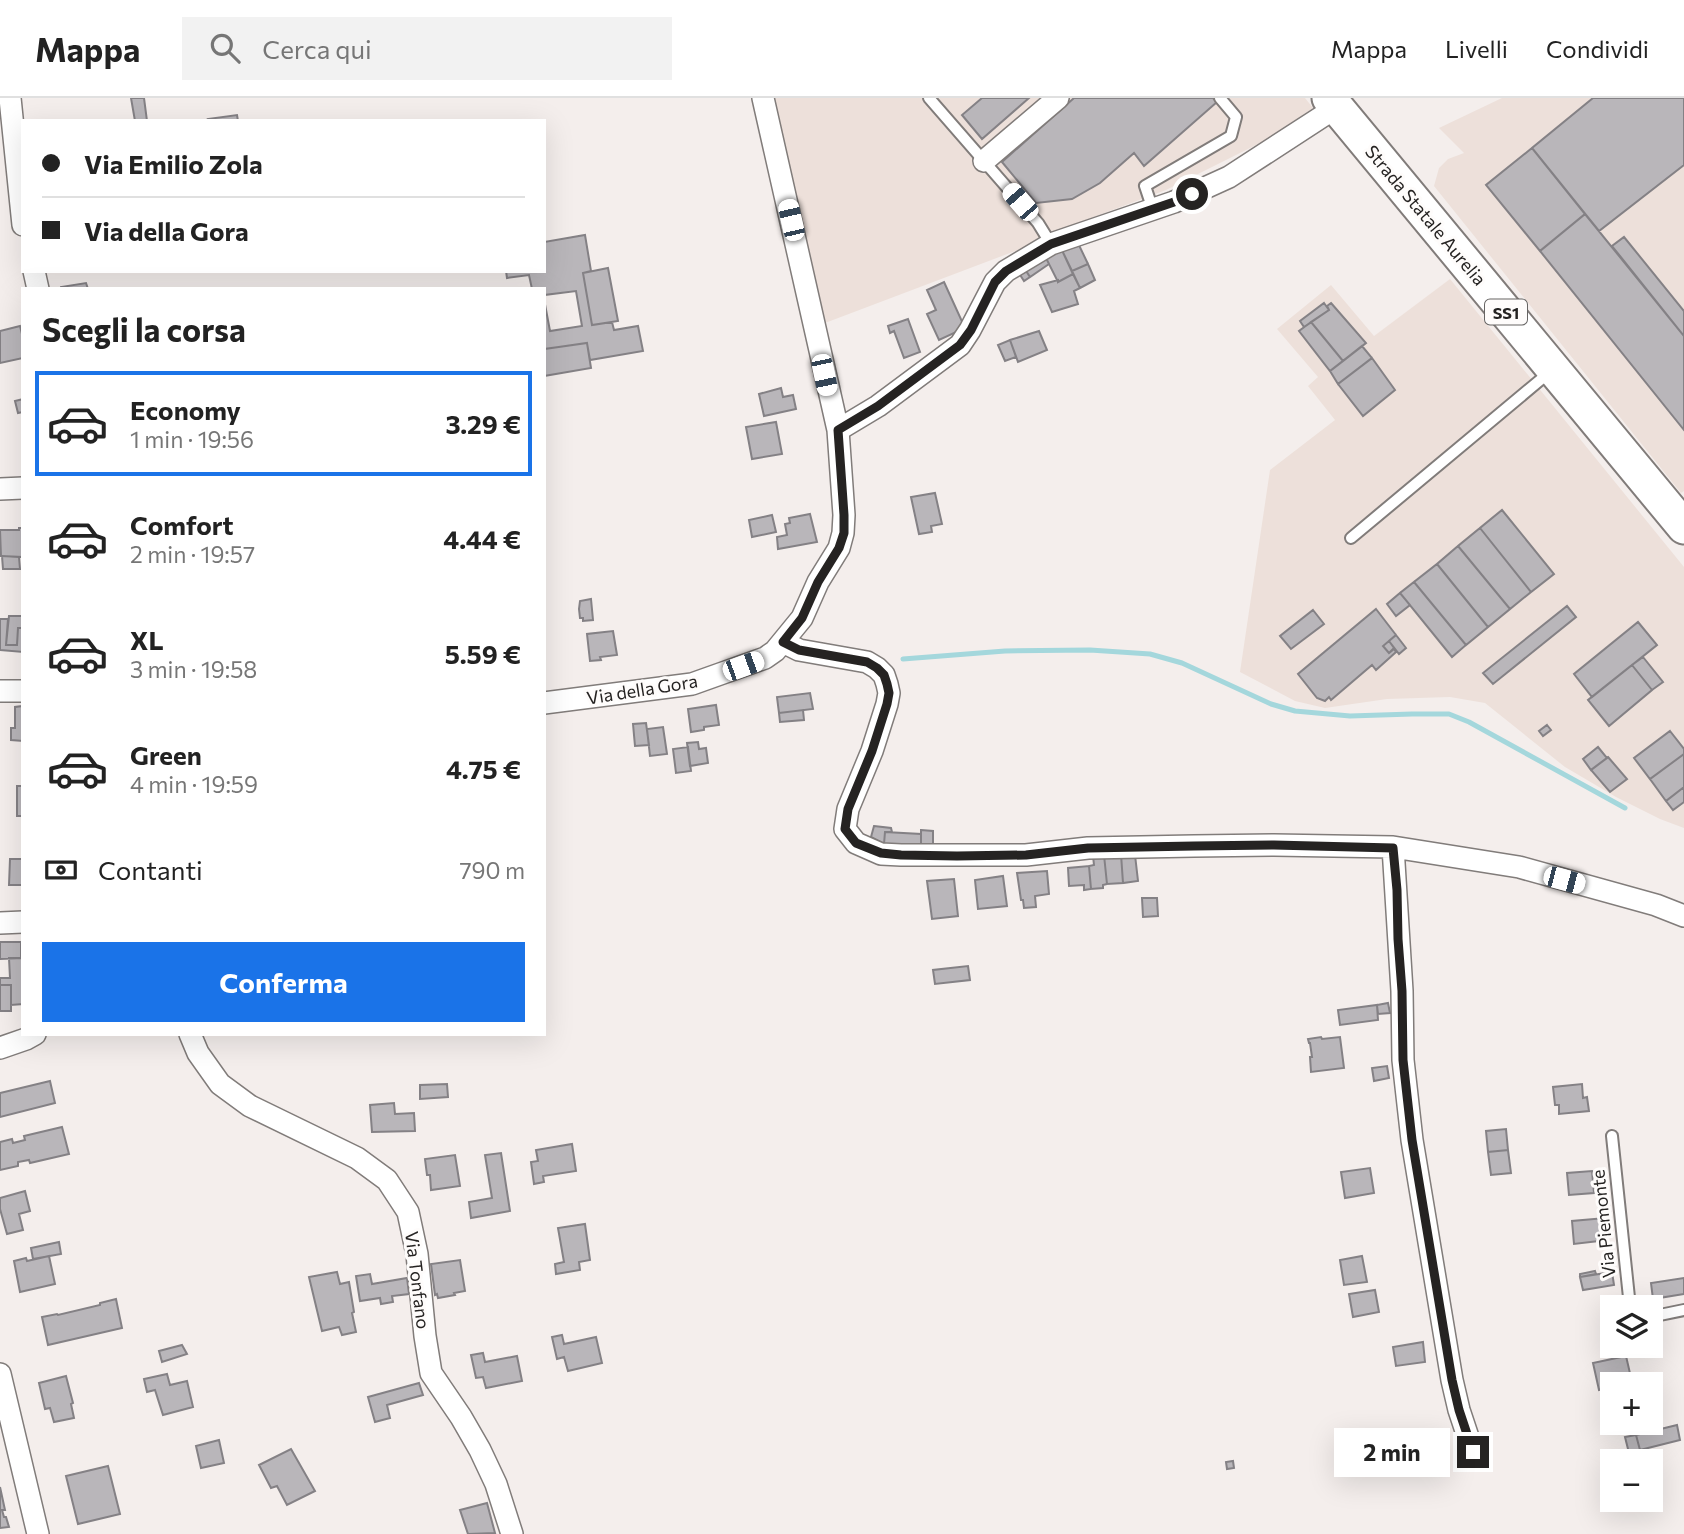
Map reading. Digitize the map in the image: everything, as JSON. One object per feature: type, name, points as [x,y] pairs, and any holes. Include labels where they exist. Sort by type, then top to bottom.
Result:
[{"type":"main road","name":"Strada Statale Aurelia","points":[[1332,102],[1684,527]]},
{"type":"street","points":[[10,98],[21,205]]},
{"type":"street","name":"Via della Gora","points":[[546,703],[692,684],[765,658],[775,651],[802,618],[818,582],[839,548],[844,533],[844,515],[838,430],[763,98]]},
{"type":"street","points":[[984,161],[1058,98]]},
{"type":"street","points":[[838,430],[878,406],[960,345],[971,330],[995,282],[1006,271],[1051,244],[1153,210],[1229,177],[1326,114],[1332,102]]},
{"type":"street","points":[[0,489],[21,488]]},
{"type":"street","points":[[783,642],[799,650],[867,662],[884,675],[889,693],[887,704],[872,751],[848,809],[845,829],[856,843],[881,853],[1026,855],[1088,848],[1247,845],[1393,848],[1519,867],[1656,905],[1684,916]]},
{"type":"street","points":[[0,691],[21,691]]},
{"type":"street","points":[[1393,848],[1402,991],[1403,1060],[1412,1140],[1452,1380],[1473,1452]]},
{"type":"street","points":[[0,923],[21,922]]},
{"type":"street","points":[[0,1048],[32,1036]]},
{"type":"street","name":"Via Tonfano","points":[[191,1036],[198,1053],[220,1084],[250,1106],[357,1158],[387,1180],[408,1212],[417,1254],[431,1373],[480,1450],[496,1484],[512,1534]]},
{"type":"street","points":[[0,1374],[38,1534]]},
{"type":"lane","points":[[929,98],[1038,223],[1051,244]]},
{"type":"lane","points":[[1153,210],[1145,186],[1231,136],[1236,117],[1220,98]]},
{"type":"lane","points":[[1352,538],[1554,369]]},
{"type":"lane","name":"Via Piemonte","points":[[1612,1136],[1629,1295]]},
{"type":"lane","points":[[1663,1314],[1684,1310]]},
{"type":"shaded area","points":[[772,98],[1305,98],[1313,108],[1262,142],[1166,190],[1064,228],[1031,245],[825,323]]},
{"type":"shaded area","points":[[1502,98],[1684,98],[1684,491],[1681,493],[1434,186],[1439,168],[1448,159],[1464,153],[1439,128]]},
{"type":"shaded area","points":[[1450,279],[1684,567],[1684,828],[1616,797],[1565,767],[1485,703],[1450,697],[1387,699],[1325,708],[1295,701],[1240,672],[1270,470],[1335,420],[1308,386],[1318,377],[1277,329],[1331,285],[1374,336]]},
{"type":"building","points":[[131,98],[144,98],[147,119],[135,119]]},
{"type":"building","points":[[982,98],[1029,98],[982,139],[962,115]]},
{"type":"building","points":[[1074,98],[1213,98],[1217,102],[1144,166],[1134,153],[1100,183],[1072,199],[1036,203],[1002,162]]},
{"type":"building","points":[[1593,98],[1684,98],[1684,165],[1599,231],[1532,148]]},
{"type":"building","points":[[237,115],[238,119],[208,119]]},
{"type":"building","points":[[1532,148],[1585,214],[1540,251],[1486,185]]},
{"type":"building","points":[[1585,214],[1684,336],[1684,430],[1540,251]]},
{"type":"building","points":[[585,235],[591,271],[583,273],[592,325],[612,322],[614,330],[638,326],[643,351],[590,360],[587,343],[546,349],[546,310],[550,331],[582,326],[576,291],[546,295],[546,287],[532,287],[529,275],[507,278],[506,273],[546,273],[546,242]]},
{"type":"building","points":[[1624,237],[1684,311],[1684,336],[1612,246]]},
{"type":"building","points":[[1077,241],[1088,264],[1072,271],[1060,246]]},
{"type":"building","points":[[1060,246],[1073,274],[1058,282],[1044,254]]},
{"type":"building","points":[[1044,254],[1049,264],[1030,277],[1023,266]]},
{"type":"building","points":[[1088,264],[1095,280],[1080,288],[1072,271]]},
{"type":"building","points":[[1023,266],[1030,277],[1024,281],[1017,270]]},
{"type":"building","points":[[608,268],[618,321],[592,325],[583,273]]},
{"type":"building","points":[[1073,274],[1080,288],[1074,291],[1078,304],[1052,312],[1040,285],[1058,282]]},
{"type":"building","points":[[944,282],[965,328],[939,340],[927,314],[936,310],[927,290]]},
{"type":"building","points":[[86,283],[87,287],[61,287]]},
{"type":"building","points":[[1324,303],[1329,310],[1304,327],[1300,321]]},
{"type":"building","points":[[1331,303],[1366,343],[1343,361],[1311,322],[1329,310],[1327,306]]},
{"type":"building","points":[[908,319],[920,352],[904,358],[894,331],[890,333],[888,326]]},
{"type":"building","points":[[1311,322],[1343,361],[1330,371],[1299,331]]},
{"type":"building","points":[[20,326],[21,358],[0,363],[0,331]]},
{"type":"building","points":[[1039,331],[1047,350],[1018,362],[1010,340]]},
{"type":"building","points":[[1010,340],[1016,357],[1005,361],[998,345]]},
{"type":"building","points":[[587,343],[591,368],[546,376],[546,349]]},
{"type":"building","points":[[1362,346],[1372,358],[1338,384],[1330,371]]},
{"type":"building","points":[[1372,358],[1395,390],[1363,416],[1338,384]]},
{"type":"building","points":[[781,388],[783,397],[793,395],[796,409],[764,416],[759,394]]},
{"type":"building","points":[[21,400],[21,412],[18,413],[15,401]]},
{"type":"building","points":[[776,422],[782,454],[752,459],[746,427]]},
{"type":"building","points":[[935,493],[942,524],[931,526],[932,532],[919,534],[911,497]]},
{"type":"building","points":[[1502,510],[1554,574],[1531,592],[1480,528]]},
{"type":"building","points":[[810,514],[817,542],[778,549],[777,537],[787,535],[785,524],[790,523],[789,518]]},
{"type":"building","points":[[772,515],[776,532],[752,537],[749,520]]},
{"type":"building","points":[[21,528],[21,557],[1,556],[0,530]]},
{"type":"building","points":[[1480,528],[1531,592],[1510,609],[1458,546]]},
{"type":"building","points":[[1458,546],[1510,609],[1488,627],[1437,564]]},
{"type":"building","points":[[2,556],[19,557],[20,569],[3,569]]},
{"type":"building","points":[[1437,564],[1488,627],[1466,645],[1414,582]]},
{"type":"building","points":[[1414,582],[1466,645],[1452,657],[1400,593]]},
{"type":"building","points":[[1400,593],[1410,605],[1396,616],[1387,604]]},
{"type":"building","points":[[591,599],[593,620],[583,621],[583,618],[580,618],[580,601]]},
{"type":"building","points":[[1567,606],[1576,617],[1493,684],[1483,673]]},
{"type":"building","points":[[1376,609],[1396,635],[1383,646],[1389,653],[1394,649],[1396,652],[1376,670],[1372,665],[1331,700],[1329,697],[1325,701],[1317,698],[1298,674]]},
{"type":"building","points":[[1313,610],[1324,624],[1291,649],[1280,636]]},
{"type":"building","points":[[9,616],[21,616],[17,645],[6,645]]},
{"type":"building","points":[[0,619],[8,619],[6,645],[17,645],[18,628],[21,628],[21,652],[0,650]]},
{"type":"building","points":[[1638,622],[1657,645],[1592,697],[1574,674]]},
{"type":"building","points":[[613,631],[617,655],[590,661],[587,634]]},
{"type":"building","points":[[1396,635],[1406,648],[1399,654],[1389,641]]},
{"type":"building","points":[[1389,641],[1394,648],[1389,653],[1383,646]]},
{"type":"building","points":[[1643,657],[1663,682],[1652,690],[1632,665]]},
{"type":"building","points":[[1632,665],[1652,690],[1609,726],[1588,700]]},
{"type":"building","points":[[810,693],[813,709],[779,713],[777,697]]},
{"type":"building","points":[[716,705],[719,725],[691,732],[688,709]]},
{"type":"building","points":[[21,706],[21,741],[11,740],[11,728],[15,728],[15,707]]},
{"type":"building","points":[[803,710],[804,720],[780,722],[779,713]]},
{"type":"building","points":[[646,723],[649,745],[635,746],[633,724]]},
{"type":"building","points":[[1547,725],[1551,730],[1543,736],[1539,731]]},
{"type":"building","points":[[663,727],[667,754],[650,756],[647,729]]},
{"type":"building","points":[[1670,731],[1684,749],[1684,754],[1650,779],[1634,758]]},
{"type":"building","points":[[698,742],[699,749],[706,748],[708,763],[690,766],[687,743]]},
{"type":"building","points":[[688,747],[691,771],[676,773],[673,749]]},
{"type":"building","points":[[1598,747],[1607,758],[1591,770],[1583,759]]},
{"type":"building","points":[[1684,754],[1684,787],[1666,801],[1650,779]]},
{"type":"building","points":[[1608,757],[1627,779],[1610,792],[1591,770]]},
{"type":"building","points":[[17,786],[21,786],[21,816],[17,816]]},
{"type":"building","points":[[1684,787],[1684,802],[1673,810],[1666,801]]},
{"type":"building","points":[[874,826],[891,828],[892,832],[885,832],[884,844],[871,837]]},
{"type":"building","points":[[921,830],[933,831],[933,846],[921,845]]},
{"type":"building","points":[[885,832],[921,834],[921,845],[884,844]]},
{"type":"building","points":[[1121,854],[1135,855],[1138,881],[1123,883]]},
{"type":"building","points":[[1121,854],[1123,883],[1107,884],[1104,855]]},
{"type":"building","points":[[1104,855],[1107,884],[1103,885],[1103,888],[1091,889],[1089,866],[1094,865],[1093,856]]},
{"type":"building","points":[[10,859],[21,859],[21,885],[9,885]]},
{"type":"building","points":[[1089,866],[1091,889],[1084,890],[1084,885],[1069,886],[1068,868]]},
{"type":"building","points":[[1047,871],[1049,894],[1035,896],[1036,907],[1024,908],[1017,873]]},
{"type":"building","points":[[1003,876],[1007,906],[978,909],[975,880]]},
{"type":"building","points":[[954,879],[958,916],[932,919],[927,881]]},
{"type":"building","points":[[1142,898],[1157,898],[1158,916],[1143,917]]},
{"type":"building","points":[[0,942],[21,942],[21,958],[0,959]]},
{"type":"building","points":[[9,958],[21,958],[21,1004],[11,1005],[11,985],[0,985],[0,978],[10,978]]},
{"type":"building","points":[[968,966],[970,980],[935,984],[933,970]]},
{"type":"building","points":[[0,985],[11,985],[11,1011],[0,1011]]},
{"type":"building","points":[[1388,1003],[1390,1013],[1378,1014],[1377,1005]]},
{"type":"building","points":[[1377,1005],[1378,1020],[1340,1025],[1338,1010]]},
{"type":"building","points":[[1340,1037],[1344,1068],[1311,1072],[1312,1057],[1308,1039]]},
{"type":"building","points":[[1387,1066],[1389,1078],[1374,1081],[1372,1068]]},
{"type":"building","points":[[50,1081],[55,1103],[0,1117],[0,1093]]},
{"type":"building","points":[[447,1084],[448,1097],[420,1099],[420,1085]]},
{"type":"building","points":[[1582,1084],[1583,1098],[1587,1097],[1589,1111],[1559,1114],[1553,1087]]},
{"type":"building","points":[[394,1103],[395,1114],[414,1113],[415,1131],[372,1132],[370,1105]]},
{"type":"building","points":[[62,1127],[69,1154],[30,1163],[29,1160],[18,1162],[18,1166],[0,1170],[0,1142],[12,1139],[13,1143],[25,1140],[24,1136]]},
{"type":"building","points":[[1506,1129],[1508,1150],[1488,1152],[1486,1131]]},
{"type":"building","points":[[572,1144],[576,1171],[543,1176],[544,1182],[534,1184],[531,1162],[538,1161],[536,1150]]},
{"type":"building","points":[[1508,1150],[1511,1173],[1491,1175],[1488,1152]]},
{"type":"building","points":[[501,1153],[510,1211],[471,1218],[469,1202],[492,1198],[485,1155]]},
{"type":"building","points":[[455,1155],[460,1186],[431,1190],[425,1159]]},
{"type":"building","points":[[1370,1168],[1374,1193],[1345,1198],[1341,1172]]},
{"type":"building","points":[[1592,1171],[1594,1193],[1569,1195],[1567,1173]]},
{"type":"building","points":[[25,1191],[30,1211],[19,1214],[23,1230],[7,1234],[0,1198]]},
{"type":"building","points":[[1605,1218],[1607,1240],[1574,1244],[1572,1221]]},
{"type":"building","points":[[585,1224],[590,1260],[579,1262],[580,1270],[556,1274],[555,1264],[564,1262],[558,1228]]},
{"type":"building","points":[[59,1242],[61,1254],[33,1259],[31,1248]]},
{"type":"building","points":[[49,1256],[55,1284],[20,1292],[14,1261]]},
{"type":"building","points":[[1362,1256],[1367,1282],[1344,1285],[1340,1260]]},
{"type":"building","points":[[460,1260],[465,1291],[438,1298],[437,1294],[435,1295],[431,1264]]},
{"type":"building","points":[[1595,1271],[1596,1274],[1580,1277],[1580,1274]]},
{"type":"building","points":[[337,1272],[340,1284],[349,1282],[356,1332],[342,1335],[339,1327],[322,1331],[309,1277]]},
{"type":"building","points":[[1612,1272],[1614,1285],[1583,1290],[1580,1277]]},
{"type":"building","points":[[370,1274],[372,1284],[407,1278],[409,1294],[392,1296],[393,1302],[381,1304],[380,1298],[360,1301],[356,1276]]},
{"type":"building","points":[[1684,1278],[1684,1294],[1663,1297],[1663,1295],[1652,1295],[1651,1283]]},
{"type":"building","points":[[1375,1290],[1379,1312],[1353,1317],[1349,1294]]},
{"type":"building","points":[[116,1299],[122,1328],[48,1345],[42,1317]]},
{"type":"building","points":[[562,1335],[564,1344],[596,1337],[602,1363],[568,1371],[564,1357],[557,1359],[552,1337]]},
{"type":"building","points":[[1423,1342],[1425,1362],[1396,1366],[1393,1347]]},
{"type":"building","points":[[182,1345],[187,1354],[162,1362],[159,1351]]},
{"type":"building","points":[[483,1353],[485,1362],[517,1356],[522,1381],[486,1388],[483,1377],[476,1378],[471,1355]]},
{"type":"building","points":[[1626,1358],[1630,1372],[1600,1372],[1599,1390],[1593,1363]]},
{"type":"building","points":[[167,1374],[170,1385],[187,1381],[193,1407],[163,1415],[155,1390],[147,1392],[144,1379]]},
{"type":"building","points":[[66,1376],[74,1418],[54,1422],[50,1408],[45,1409],[39,1383]]},
{"type":"building","points":[[419,1383],[423,1395],[387,1405],[390,1418],[375,1422],[368,1397]]},
{"type":"building","points":[[1677,1425],[1680,1440],[1640,1449],[1636,1435],[1663,1435],[1663,1428]]},
{"type":"building","points":[[1636,1435],[1640,1449],[1628,1449],[1625,1437]]},
{"type":"building","points":[[219,1440],[224,1463],[201,1468],[196,1446]]},
{"type":"building","points":[[291,1449],[315,1491],[287,1505],[277,1486],[271,1488],[259,1465]]},
{"type":"building","points":[[1233,1461],[1234,1468],[1227,1469],[1226,1462]]},
{"type":"building","points":[[108,1466],[120,1514],[78,1524],[66,1476]]},
{"type":"building","points":[[0,1487],[5,1510],[2,1510],[9,1527],[0,1528]]},
{"type":"building","points":[[487,1503],[495,1533],[468,1534],[460,1510]]},
{"type":"waterway","points":[[903,659],[1005,651],[1090,650],[1150,654],[1182,663],[1271,704],[1295,711],[1350,716],[1449,714],[1469,722],[1625,808]]},
{"type":"route","points":[[1192,194],[1051,244],[1006,271],[995,282],[971,330],[960,345],[878,406],[838,430],[844,533],[839,548],[818,582],[802,618],[783,642],[799,650],[867,662],[884,675],[889,693],[887,704],[872,751],[848,809],[845,829],[856,843],[881,853],[1026,855],[1088,848],[1247,845],[1393,848],[1402,991],[1403,1060],[1412,1140],[1452,1380],[1473,1452]]}]
